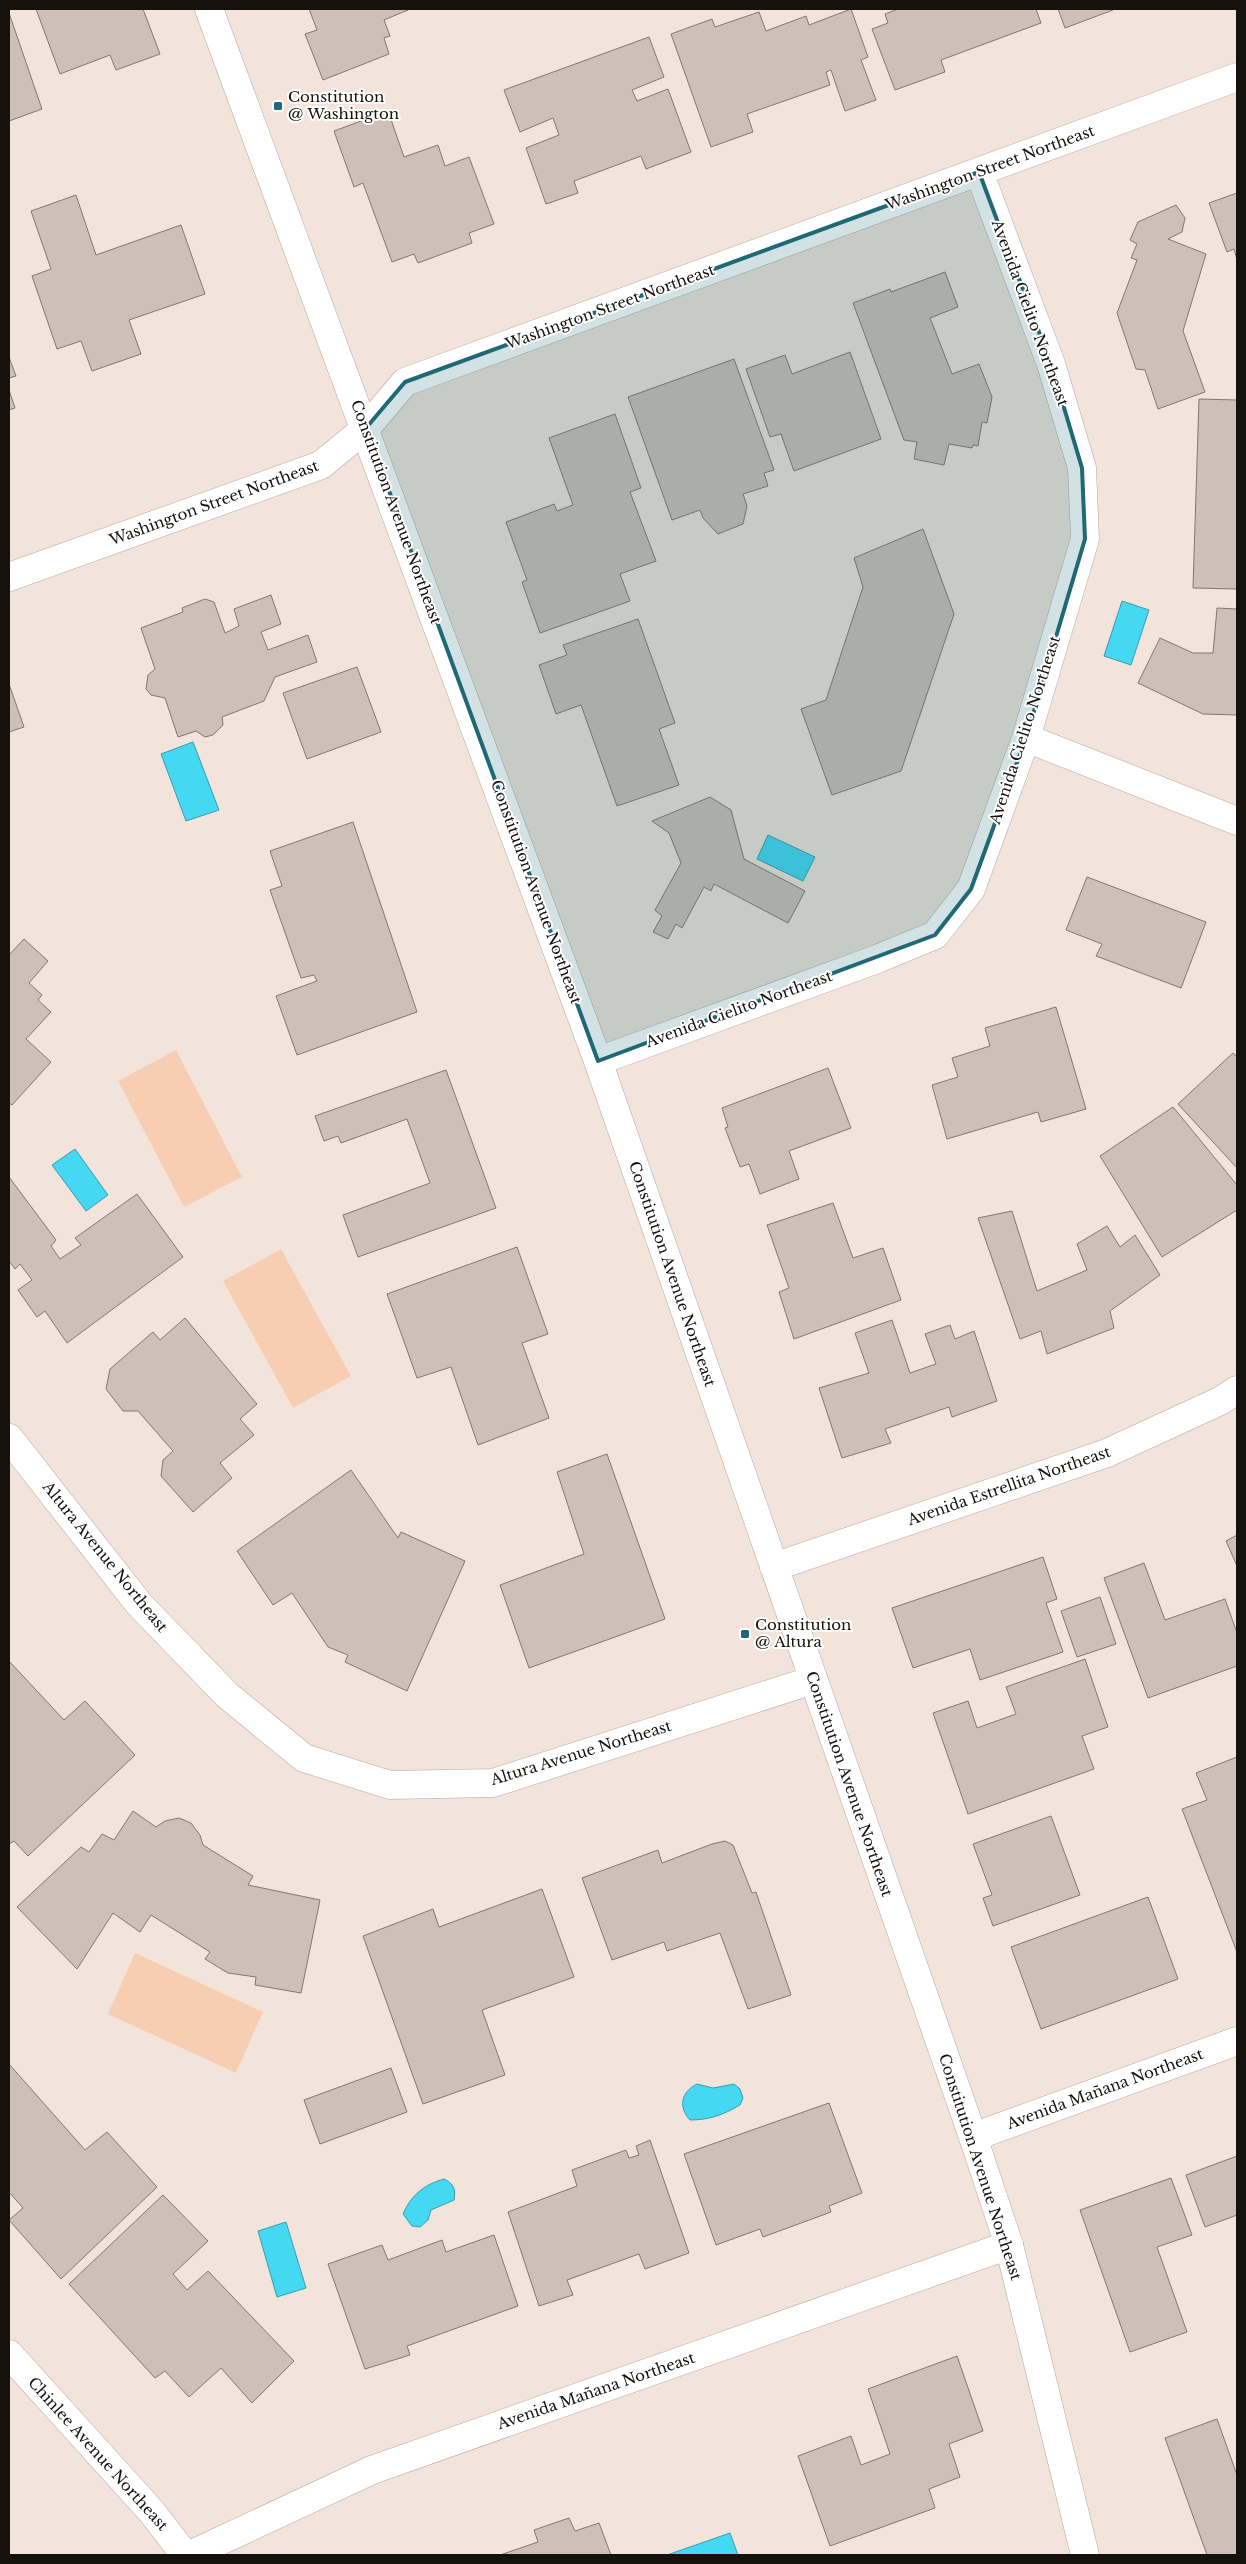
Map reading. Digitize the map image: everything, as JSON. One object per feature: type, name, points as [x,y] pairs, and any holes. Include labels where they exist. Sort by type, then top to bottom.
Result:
[{"type":"street","name":"Constitution Avenue Northeast","points":[[209,9],[366,428],[598,1062],[973,2137],[1009,2245],[1085,2555]]},
{"type":"street","name":"Washington Street Northeast","points":[[9,577],[321,465],[366,428],[405,382],[1237,77]]},
{"type":"street","name":"Avenida Cielito Northeast","points":[[598,1062],[877,959],[935,935],[971,889],[1026,738],[1085,539],[1082,468],[1051,364],[979,172]]},
{"type":"street","points":[[1026,738],[1237,821]]},
{"type":"street","name":"Avenida Estrellita Northeast","points":[[774,1567],[1108,1452],[1220,1401],[1237,1390]]},
{"type":"street","name":"Altura Avenue Northeast","points":[[9,1438],[139,1604],[227,1696],[304,1758],[390,1785],[493,1783],[813,1680]]},
{"type":"street","name":"Avenida Mañana Northeast","points":[[973,2137],[1237,2041]]},
{"type":"street","name":"Avenida Mañana Northeast","points":[[190,2555],[372,2470],[1009,2245]]},
{"type":"street","name":"Chinlee Avenue Northeast","points":[[9,2354],[151,2511],[185,2555]]},
{"type":"highlighted area","points":[[979,172],[1051,364],[1082,468],[1085,539],[1026,738],[971,889],[935,935],[598,1061],[366,428],[405,382]]},
{"type":"shaded area","points":[[176,1050],[242,1177],[184,1207],[118,1081]]},
{"type":"shaded area","points":[[281,1249],[351,1376],[293,1408],[223,1281]]},
{"type":"shaded area","points":[[135,1953],[263,2012],[236,2073],[108,2014]]},
{"type":"water","points":[[1122,601],[1149,610],[1131,665],[1104,656]]},
{"type":"water","points":[[193,742],[219,810],[186,821],[161,754]]},
{"type":"water","points":[[768,835],[815,857],[803,881],[757,859]]},
{"type":"water","points":[[75,1149],[108,1195],[86,1211],[52,1165]]},
{"type":"water","points":[[697,2084],[713,2088],[734,2084],[740,2089],[743,2098],[740,2105],[722,2114],[710,2118],[690,2120],[684,2110],[683,2100],[687,2091]]},
{"type":"water","points":[[444,2179],[453,2187],[455,2193],[454,2200],[431,2210],[428,2220],[420,2227],[412,2226],[403,2214],[410,2201],[425,2187]]},
{"type":"water","points":[[286,2222],[306,2288],[277,2297],[258,2231]]},
{"type":"water","points":[[730,2533],[738,2555],[667,2555]]},
{"type":"building","points":[[36,9],[143,9],[160,54],[116,70],[110,55],[60,74]]},
{"type":"building","points":[[309,9],[408,10],[384,20],[390,36],[384,38],[389,54],[323,80],[305,34],[317,30]]},
{"type":"building","points":[[851,9],[868,57],[861,60],[876,100],[845,111],[831,70],[826,72],[830,85],[747,114],[753,132],[711,147],[671,34],[712,19],[715,27],[759,12],[766,31],[806,16],[809,25]]},
{"type":"building","points":[[898,9],[1036,9],[1041,23],[941,60],[945,72],[895,90],[872,29],[888,23],[885,14]]},
{"type":"building","points":[[1058,9],[1112,9],[1113,10],[1065,28]]},
{"type":"building","points":[[9,13],[42,109],[9,121]]},
{"type":"building","points":[[649,37],[664,77],[632,90],[637,101],[668,89],[691,152],[646,169],[641,156],[574,181],[578,193],[546,204],[526,148],[559,135],[553,118],[520,132],[504,90]]},
{"type":"building","points":[[388,111],[404,157],[438,145],[445,166],[469,157],[494,224],[469,233],[472,243],[418,263],[414,254],[392,262],[363,183],[354,187],[334,131]]},
{"type":"building","points":[[1237,193],[1237,260],[1234,249],[1227,252],[1209,203]]},
{"type":"building","points":[[76,195],[96,255],[181,225],[205,294],[129,320],[141,354],[92,371],[81,341],[57,349],[32,276],[51,269],[31,211]]},
{"type":"building","points":[[1176,205],[1185,218],[1182,232],[1168,239],[1206,254],[1183,331],[1205,392],[1158,409],[1145,370],[1136,369],[1117,313],[1137,260],[1131,258],[1137,244],[1130,240],[1138,222]]},
{"type":"building","points":[[945,272],[958,307],[930,318],[952,374],[979,364],[992,397],[987,423],[982,422],[978,446],[973,445],[972,448],[949,444],[944,465],[914,459],[917,442],[904,440],[853,303],[890,289],[891,292]]},
{"type":"building","points":[[850,352],[881,439],[794,471],[781,434],[770,437],[746,369],[785,355],[792,374]]},
{"type":"building","points":[[9,357],[16,376],[9,378]]},
{"type":"building","points":[[734,359],[774,470],[764,473],[768,486],[743,494],[747,506],[743,524],[718,534],[703,518],[700,510],[672,520],[628,397]]},
{"type":"building","points":[[9,390],[15,408],[9,410]]},
{"type":"building","points":[[1199,399],[1237,400],[1237,589],[1193,588]]},
{"type":"building","points":[[615,414],[641,488],[630,492],[656,561],[620,574],[630,601],[540,633],[522,582],[527,580],[506,522],[554,504],[557,511],[573,505],[549,438]]},
{"type":"building","points":[[923,529],[954,614],[901,771],[832,795],[801,709],[826,700],[863,587],[854,558]]},
{"type":"building","points":[[271,595],[281,624],[261,632],[268,650],[308,635],[317,662],[275,677],[264,701],[222,717],[223,725],[213,735],[205,737],[196,731],[178,737],[165,698],[151,695],[146,689],[148,675],[155,669],[141,628],[183,612],[182,608],[205,599],[214,602],[225,633],[239,626],[234,609]]},
{"type":"building","points":[[1217,608],[1237,609],[1237,715],[1203,714],[1138,683],[1160,638],[1193,653],[1213,653]]},
{"type":"building","points":[[638,619],[675,723],[659,729],[679,785],[617,806],[581,705],[556,714],[539,665],[567,655],[563,645]]},
{"type":"building","points":[[357,667],[381,732],[307,759],[283,693]]},
{"type":"building","points":[[9,684],[24,727],[9,732]]},
{"type":"building","points":[[710,797],[731,810],[744,859],[805,891],[788,923],[714,884],[711,891],[704,887],[682,928],[676,924],[668,939],[653,932],[662,916],[655,910],[681,863],[669,833],[652,821]]},
{"type":"building","points":[[353,822],[417,1012],[297,1055],[276,996],[317,981],[314,975],[301,978],[270,890],[282,886],[270,851]]},
{"type":"building","points":[[1087,877],[1206,922],[1181,988],[1096,956],[1102,944],[1066,930]]},
{"type":"building","points":[[24,939],[48,961],[29,983],[42,995],[38,1000],[51,1012],[26,1039],[51,1062],[12,1105],[9,1103],[9,955]]},
{"type":"building","points":[[1056,1007],[1086,1109],[1041,1122],[1038,1112],[947,1139],[932,1085],[958,1077],[952,1058],[990,1046],[985,1028]]},
{"type":"building","points":[[1233,1053],[1237,1057],[1237,1168],[1178,1104]]},
{"type":"building","points":[[828,1068],[851,1128],[789,1151],[799,1179],[760,1194],[749,1164],[740,1167],[725,1128],[728,1127],[722,1108]]},
{"type":"building","points":[[446,1070],[496,1208],[358,1257],[343,1215],[430,1183],[407,1119],[341,1143],[338,1136],[324,1141],[315,1116]]},
{"type":"building","points":[[1173,1107],[1237,1185],[1237,1210],[1162,1257],[1100,1156]]},
{"type":"building","points":[[9,1177],[56,1240],[51,1246],[60,1259],[81,1245],[75,1238],[137,1194],[183,1257],[67,1343],[45,1311],[37,1317],[18,1290],[32,1280],[20,1264],[15,1269],[9,1261]]},
{"type":"building","points":[[833,1203],[853,1258],[883,1248],[901,1300],[794,1339],[779,1292],[789,1288],[767,1225]]},
{"type":"building","points":[[1012,1211],[1037,1291],[1087,1270],[1077,1244],[1107,1226],[1120,1247],[1135,1235],[1160,1275],[1110,1311],[1114,1328],[1047,1354],[1041,1331],[1020,1339],[978,1218]]},
{"type":"building","points":[[517,1247],[548,1334],[522,1343],[549,1418],[478,1445],[451,1367],[417,1378],[387,1294]]},
{"type":"building","points":[[185,1318],[257,1404],[240,1419],[254,1435],[220,1463],[232,1478],[193,1512],[161,1476],[163,1460],[173,1451],[138,1411],[123,1411],[106,1389],[110,1369],[153,1332],[160,1340]]},
{"type":"building","points":[[892,1320],[910,1373],[936,1364],[925,1334],[950,1325],[955,1339],[974,1331],[997,1401],[952,1417],[949,1407],[885,1429],[891,1443],[842,1458],[819,1388],[869,1373],[855,1333]]},
{"type":"building","points":[[607,1454],[665,1619],[529,1668],[500,1585],[584,1554],[557,1472]]},
{"type":"building","points":[[351,1470],[398,1538],[401,1532],[465,1561],[407,1691],[345,1662],[348,1655],[328,1647],[292,1593],[273,1605],[237,1551]]},
{"type":"building","points":[[1237,1535],[1237,1566],[1226,1541]]},
{"type":"building","points":[[1043,1557],[1057,1599],[1046,1603],[1063,1652],[980,1680],[970,1649],[913,1668],[892,1608]]},
{"type":"building","points":[[1144,1563],[1165,1620],[1225,1599],[1237,1633],[1237,1666],[1148,1698],[1104,1578]]},
{"type":"building","points":[[1100,1597],[1116,1644],[1077,1657],[1061,1611]]},
{"type":"building","points":[[1085,1659],[1108,1727],[1082,1736],[1094,1769],[968,1814],[933,1713],[968,1701],[977,1728],[1016,1714],[1006,1687]]},
{"type":"building","points":[[9,1661],[64,1720],[85,1701],[135,1755],[28,1856],[14,1841],[9,1844]]},
{"type":"building","points":[[1237,1757],[1237,1952],[1182,1809],[1207,1800],[1196,1773]]},
{"type":"building","points":[[133,1811],[156,1827],[165,1821],[179,1818],[191,1823],[200,1835],[203,1845],[253,1876],[248,1885],[320,1900],[301,1993],[255,1985],[256,1977],[228,1973],[205,1959],[210,1952],[151,1915],[140,1932],[113,1913],[77,1969],[17,1907],[81,1847],[89,1852],[102,1834],[114,1840]]},
{"type":"building","points":[[1051,1816],[1080,1895],[993,1926],[983,1898],[992,1895],[973,1844]]},
{"type":"building","points":[[725,1841],[733,1845],[752,1893],[756,1892],[791,1995],[748,2009],[720,1933],[667,1951],[664,1942],[612,1960],[582,1878],[658,1850],[662,1863]]},
{"type":"building","points":[[542,1889],[574,1977],[482,2010],[505,2075],[423,2104],[363,1936],[433,1909],[439,1927]]},
{"type":"building","points":[[1148,1897],[1178,1979],[1041,2029],[1011,1947]]},
{"type":"building","points":[[9,2064],[85,2150],[107,2132],[157,2187],[61,2279],[9,2220],[23,2208],[9,2192]]},
{"type":"building","points":[[391,2068],[407,2112],[320,2144],[304,2100]]},
{"type":"building","points":[[829,2103],[862,2193],[829,2206],[831,2212],[763,2237],[760,2229],[716,2245],[684,2154]]},
{"type":"building","points":[[650,2140],[689,2253],[645,2269],[639,2254],[567,2280],[573,2295],[539,2306],[508,2212],[577,2186],[572,2170],[626,2150],[629,2158],[639,2155],[636,2146]]},
{"type":"building","points":[[1237,2156],[1237,2215],[1205,2227],[1186,2175]]},
{"type":"building","points":[[1171,2178],[1192,2235],[1157,2247],[1187,2332],[1130,2352],[1080,2210]]},
{"type":"building","points":[[163,2195],[208,2241],[173,2274],[187,2290],[208,2271],[294,2361],[252,2403],[221,2368],[189,2397],[165,2371],[155,2378],[69,2284]]},
{"type":"building","points":[[494,2235],[518,2306],[407,2346],[410,2355],[365,2369],[328,2264],[382,2245],[388,2260],[442,2240],[446,2252]]},
{"type":"building","points":[[957,2356],[983,2431],[949,2444],[960,2477],[929,2489],[935,2508],[830,2546],[798,2456],[851,2436],[861,2465],[890,2454],[868,2389]]},
{"type":"building","points":[[1217,2419],[1237,2475],[1237,2555],[1207,2555],[1165,2438]]},
{"type":"building","points":[[569,2518],[575,2531],[599,2523],[611,2555],[500,2555],[538,2542],[534,2530]]},
{"type":"place","name":"Constitution @ Washington","points":[[278,106]]},
{"type":"place","name":"Constitution @ Altura","points":[[745,1634]]}]
